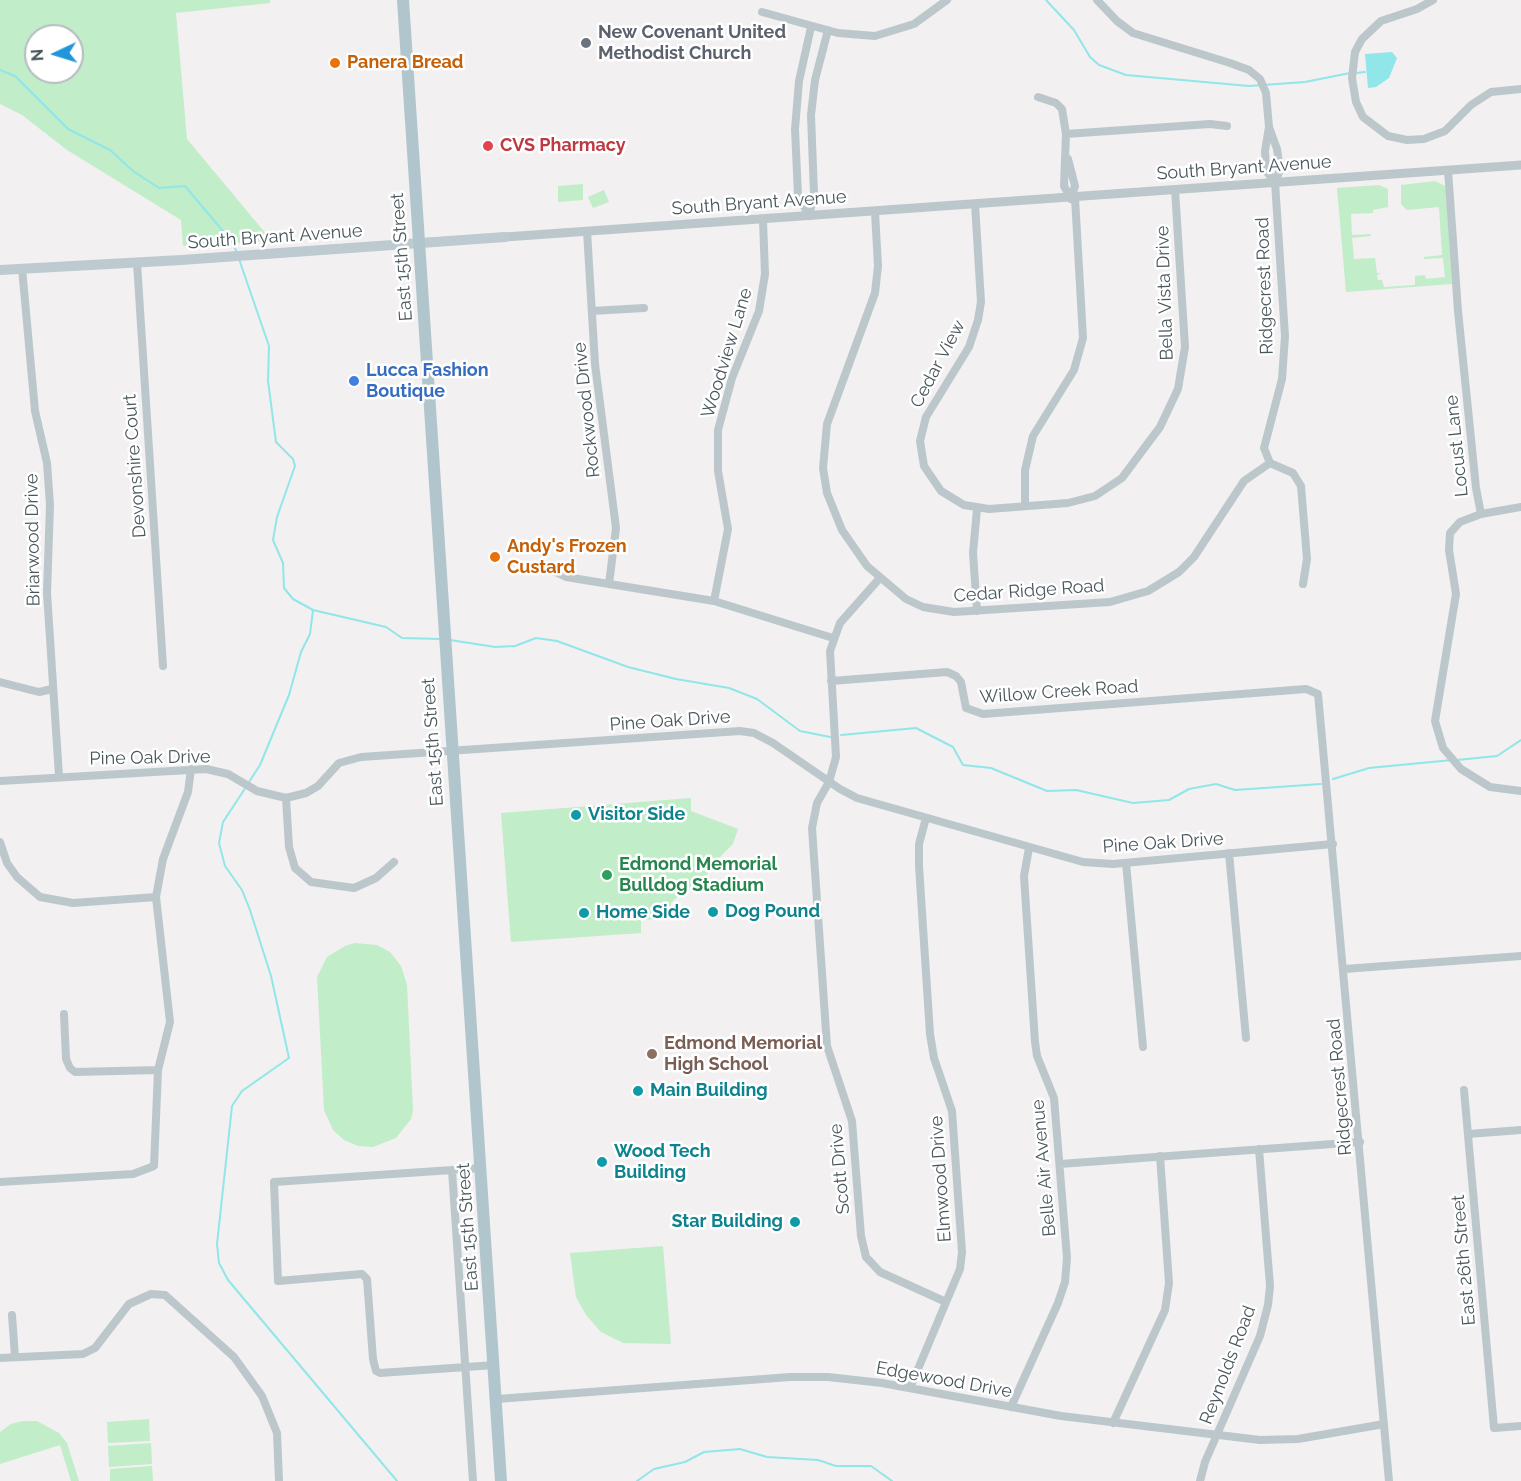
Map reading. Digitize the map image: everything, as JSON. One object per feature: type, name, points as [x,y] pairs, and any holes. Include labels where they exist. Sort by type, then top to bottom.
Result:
[{"type":"main road","name":"East 15th Street","points":[[403,0],[501,1481]]},
{"type":"main road","name":"South Bryant Avenue","points":[[0,270],[245,256],[505,237]]},
{"type":"street","points":[[762,12],[811,27],[866,36],[893,33],[914,24],[946,0]]},
{"type":"street","name":"Ridgecrest Road","points":[[1097,0],[1117,21],[1133,33],[1249,70],[1260,80],[1266,93],[1269,127],[1279,158],[1280,170],[1275,182],[1285,336],[1282,379],[1264,448],[1270,463]]},
{"type":"street","points":[[1433,0],[1417,9],[1381,21],[1362,39],[1352,65],[1356,102],[1363,117],[1381,132],[1398,139],[1417,140],[1445,131],[1471,105],[1491,92],[1521,89]]},
{"type":"street","points":[[809,216],[798,195],[795,129],[799,81],[811,27]]},
{"type":"street","points":[[809,216],[814,194],[811,115],[815,80],[828,30]]},
{"type":"street","points":[[1025,506],[1024,470],[1033,436],[1074,370],[1083,338],[1074,186],[1066,152],[1062,109],[1056,103],[1038,97]]},
{"type":"street","points":[[1066,135],[1210,124],[1227,126]]},
{"type":"street","name":"Ridgecrest Road","points":[[1269,127],[1264,160],[1266,171],[1275,182]]},
{"type":"street","name":"South Bryant Avenue","points":[[505,237],[1521,165]]},
{"type":"street","name":"Locust Lane","points":[[1448,170],[1458,310],[1476,488],[1481,514],[1460,522],[1450,533],[1449,550],[1456,594],[1435,721],[1443,748],[1461,769],[1490,787],[1521,791]]},
{"type":"street","name":"Bella Vista Drive","points":[[977,509],[1079,501],[1111,487],[1135,462],[1170,408],[1183,369],[1185,346],[1175,190]]},
{"type":"street","name":"Cedar View","points":[[975,204],[981,302],[978,320],[969,347],[926,417],[920,441],[924,466],[933,483],[952,500],[977,509]]},
{"type":"street","name":"Cedar Ridge Road","points":[[875,212],[878,266],[875,293],[831,408],[823,452],[826,487],[834,516],[854,550],[879,579],[896,593],[923,607],[942,612],[1110,602],[1148,591],[1179,572],[1194,557],[1244,481],[1270,463]]},
{"type":"street","name":"Woodview Lane","points":[[714,601],[728,529],[717,471],[718,430],[732,378],[759,312],[765,274],[763,220]]},
{"type":"street","name":"Rockwood Drive","points":[[587,231],[595,364],[616,528],[609,584]]},
{"type":"street","name":"Devonshire Court","points":[[137,263],[163,666]]},
{"type":"street","name":"Briarwood Drive","points":[[22,268],[35,411],[47,463],[50,505],[47,593],[59,776]]},
{"type":"street","points":[[592,311],[645,308]]},
{"type":"street","points":[[1270,463],[1293,473],[1301,486],[1307,559],[1303,584]]},
{"type":"street","points":[[1481,514],[1521,507]]},
{"type":"street","points":[[977,509],[973,553],[977,611]]},
{"type":"street","points":[[543,566],[560,575],[714,601],[834,638]]},
{"type":"street","name":"Scott Drive","points":[[879,579],[843,619],[834,638],[830,657],[836,757],[829,782],[817,803],[812,828],[826,1035],[830,1059],[853,1127],[864,1251],[869,1263],[880,1272],[946,1302]]},
{"type":"street","name":"Willow Creek Road","points":[[831,681],[947,672],[953,674],[961,682],[966,708],[983,714],[1306,689],[1316,692]]},
{"type":"street","points":[[0,682],[39,692],[52,689]]},
{"type":"street","name":"Ridgecrest Road","points":[[1316,692],[1320,703],[1389,1481]]},
{"type":"street","name":"Pine Oak Drive","points":[[0,782],[59,776],[191,769],[216,771],[257,791],[286,798],[296,797],[318,786],[330,771],[346,760],[740,731],[754,733],[773,743],[829,782],[857,798],[1083,862],[1126,863],[1333,844]]},
{"type":"street","points":[[0,1182],[133,1174],[154,1166],[158,1070],[170,1022],[156,897],[163,858],[188,792],[191,769]]},
{"type":"street","points":[[286,798],[289,847],[295,868],[311,882],[354,888],[376,878],[394,862]]},
{"type":"street","name":"Elmwood Drive","points":[[910,1388],[960,1269],[962,1252],[952,1111],[934,1058],[931,1040],[919,866],[919,844],[926,818]]},
{"type":"street","points":[[0,842],[7,863],[17,877],[40,897],[73,903],[156,897]]},
{"type":"street","name":"Belle Air Avenue","points":[[1011,1407],[1065,1282],[1067,1258],[1054,1098],[1037,1056],[1035,1042],[1024,876],[1029,848]]},
{"type":"street","points":[[1229,853],[1246,1038]]},
{"type":"street","points":[[1126,863],[1143,1047]]},
{"type":"street","points":[[1344,969],[1521,956]]},
{"type":"street","points":[[64,1014],[66,1059],[70,1068],[75,1072],[158,1070]]},
{"type":"street","name":"East 26th Street","points":[[1464,1089],[1494,1428],[1521,1426]]},
{"type":"street","points":[[1468,1134],[1521,1130]]},
{"type":"street","points":[[1060,1164],[1360,1142]]},
{"type":"street","name":"Reynolds Road","points":[[1200,1481],[1217,1435],[1260,1336],[1268,1305],[1270,1286],[1259,1149]]},
{"type":"street","points":[[1113,1423],[1165,1311],[1169,1283],[1160,1156]]},
{"type":"street","points":[[482,1168],[274,1182],[278,1281],[362,1274],[367,1279],[373,1359],[380,1373],[495,1365]]},
{"type":"street","points":[[452,1170],[473,1481]]},
{"type":"street","points":[[0,1358],[89,1352],[101,1341],[129,1304],[152,1294],[165,1295],[234,1357],[262,1396],[277,1432],[279,1481]]},
{"type":"street","points":[[12,1315],[15,1357]]},
{"type":"street","name":"Edgewood Drive","points":[[497,1399],[790,1377],[845,1379],[1113,1423],[1217,1435],[1286,1440],[1384,1424]]},
{"type":"green space","points":[[0,0],[270,0],[270,3],[176,13],[187,139],[272,241],[183,246],[181,220],[67,150],[22,115],[0,104]]},
{"type":"green space","points":[[1435,181],[1445,186],[1446,190],[1452,284],[1346,292],[1337,188],[1379,185],[1388,189],[1388,207],[1373,210],[1373,213],[1351,214],[1352,235],[1371,234],[1371,236],[1352,238],[1354,259],[1375,258],[1377,273],[1382,273],[1377,275],[1378,280],[1382,280],[1384,287],[1415,285],[1415,276],[1425,275],[1426,279],[1445,277],[1443,258],[1424,259],[1424,257],[1442,255],[1439,207],[1407,210],[1401,204],[1401,185]]},
{"type":"green space","points":[[583,184],[583,200],[558,202],[558,186]]},
{"type":"green space","points":[[604,190],[609,202],[593,208],[588,197]]},
{"type":"green space","name":"Edmond Memorial Bulldog Stadium","points":[[691,798],[691,811],[738,829],[733,844],[710,867],[704,884],[698,882],[696,888],[688,887],[671,903],[671,910],[660,910],[660,919],[641,920],[641,933],[511,942],[501,813]]},
{"type":"green space","points":[[355,943],[377,945],[390,952],[401,966],[407,985],[413,1111],[411,1119],[396,1138],[373,1147],[358,1146],[344,1140],[333,1130],[324,1110],[317,977],[327,957]]},
{"type":"green space","points":[[663,1246],[671,1344],[623,1343],[601,1332],[586,1315],[576,1297],[570,1253]]},
{"type":"green space","points":[[149,1419],[150,1441],[108,1443],[107,1422]]},
{"type":"green space","points":[[37,1421],[59,1433],[67,1443],[79,1481],[71,1481],[60,1445],[0,1464],[0,1432],[11,1424]]},
{"type":"green space","points":[[151,1443],[152,1464],[109,1467],[108,1446]]},
{"type":"green space","points":[[152,1466],[153,1481],[110,1481],[110,1469]]},
{"type":"water","points":[[1392,52],[1397,58],[1389,78],[1376,87],[1368,88],[1365,54]]},
{"type":"waterway","points":[[1046,0],[1074,30],[1090,57],[1099,65],[1126,75],[1249,86],[1305,82],[1350,73]]},
{"type":"waterway","points":[[0,70],[15,76],[68,129],[110,150],[133,171],[159,188],[185,186],[233,243],[237,253]]},
{"type":"waterway","points":[[1356,73],[1365,72]]},
{"type":"waterway","points":[[239,259],[269,346],[268,381],[276,442],[293,459],[295,466],[277,517],[273,540],[283,563],[284,588],[293,599],[313,610],[386,627],[402,638],[441,639]]},
{"type":"waterway","points":[[249,782],[260,765],[289,695],[301,652],[310,634],[313,610]]},
{"type":"waterway","points":[[450,640],[495,647],[515,646],[536,638],[557,641],[628,667],[676,679],[729,688],[757,699],[800,731],[830,737]]},
{"type":"waterway","points":[[841,735],[916,728],[953,747],[963,765],[991,768],[1047,791],[1076,790],[1133,803],[1169,800],[1189,789],[1216,784],[1235,790],[1321,784]]},
{"type":"waterway","points":[[1457,760],[1497,756],[1521,740]]},
{"type":"waterway","points":[[1333,779],[1369,768],[1452,760]]},
{"type":"waterway","points":[[246,787],[223,822],[219,843],[225,866],[242,890],[250,910],[271,976],[289,1058],[242,1091],[232,1106],[217,1244],[219,1263],[228,1280],[397,1481]]},
{"type":"waterway","points":[[637,1481],[654,1469],[685,1462],[704,1452],[740,1449],[767,1457],[818,1460],[836,1466],[871,1466],[892,1481]]},
{"type":"place","name":"New Covenant United Methodist Church","points":[[586,43]]},
{"type":"place","name":"Panera Bread","points":[[335,63]]},
{"type":"place","name":"CVS Pharmacy","points":[[488,146]]},
{"type":"place","name":"Lucca Fashion Boutique","points":[[354,381]]},
{"type":"place","name":"Andy's Frozen Custard","points":[[495,557]]},
{"type":"place","name":"Visitor Side","points":[[576,815]]},
{"type":"place","name":"Edmond Memorial Bulldog Stadium","points":[[607,875]]},
{"type":"place","name":"Dog Pound","points":[[713,912]]},
{"type":"place","name":"Home Side","points":[[584,913]]},
{"type":"place","name":"Edmond Memorial High School","points":[[652,1054]]},
{"type":"place","name":"Main Building","points":[[638,1091]]},
{"type":"place","name":"Wood Tech Building","points":[[602,1162]]},
{"type":"place","name":"Star Building","points":[[795,1222]]}]
